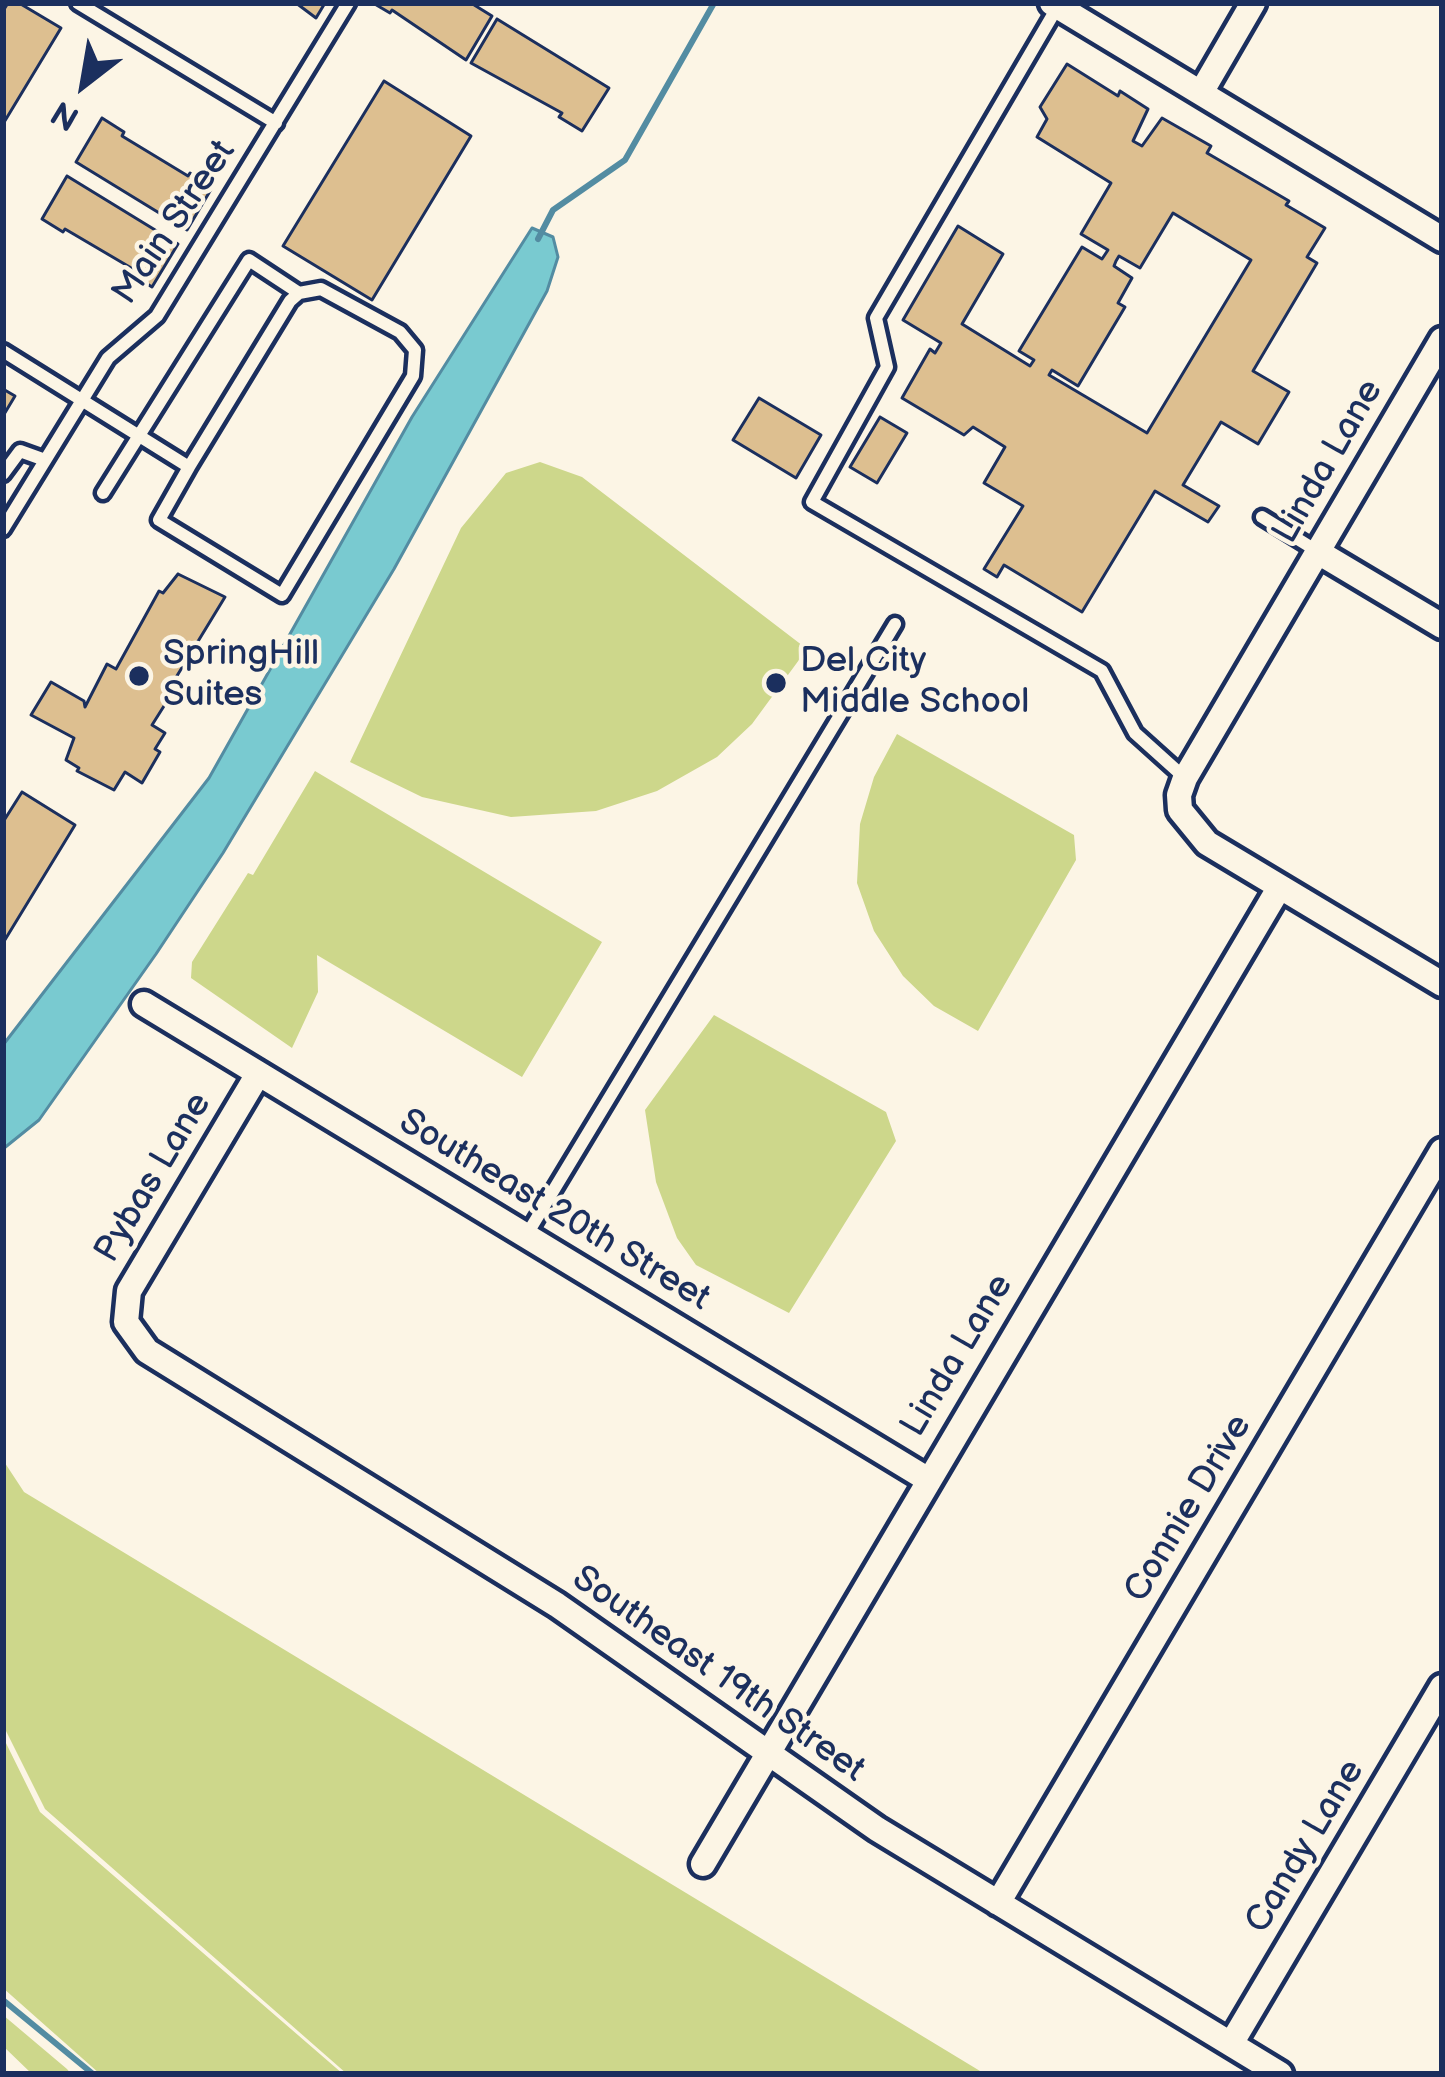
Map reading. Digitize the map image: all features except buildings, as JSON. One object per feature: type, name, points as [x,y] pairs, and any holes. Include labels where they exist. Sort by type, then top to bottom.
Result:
[{"type":"street","points":[[1202,92],[1253,3]]},
{"type":"street","points":[[1055,5],[1442,239]]},
{"type":"street","name":"Linda Lane","points":[[703,1864],[1280,888],[1207,844],[1180,810],[1185,778],[1442,340]]},
{"type":"street","points":[[1318,552],[1442,626]]},
{"type":"street","points":[[1280,888],[1442,984]]},
{"type":"street","name":"Southeast 20th Street","points":[[144,1004],[927,1479]]},
{"type":"street","name":"Pybas Lane","points":[[126,1322],[129,1291],[258,1074]]},
{"type":"street","name":"Connie Drive","points":[[998,1903],[1442,1151]]},
{"type":"street","name":"Southeast 19th Street","points":[[126,1322],[147,1352],[557,1605],[878,1829],[1280,2074]]},
{"type":"street","name":"Candy Lane","points":[[1231,2044],[1442,1687]]},
{"type":"lane","points":[[78,3],[276,123]]},
{"type":"lane","name":"Main Street","points":[[3,530],[108,358],[158,316],[348,3]]},
{"type":"lane","points":[[1055,5],[876,318],[887,367],[812,502],[1102,671],[1135,733],[1185,778]]},
{"type":"lane","points":[[104,493],[249,260],[299,293]]},
{"type":"lane","points":[[321,289],[400,332],[416,350],[413,376],[281,596],[159,520],[189,467],[299,293],[321,289]]},
{"type":"lane","points":[[3,351],[189,467]]},
{"type":"lane","points":[[3,474],[20,451],[45,460]]},
{"type":"lane","points":[[1262,517],[1318,552]]},
{"type":"lane","points":[[526,1237],[895,624]]},
{"type":"green space","points":[[540,462],[582,477],[807,649],[752,724],[717,757],[657,791],[596,811],[511,817],[422,797],[350,762],[461,528],[506,473]]},
{"type":"green space","points":[[897,734],[1074,835],[1076,860],[978,1031],[934,1006],[903,976],[874,931],[857,883],[860,824],[874,777]]},
{"type":"green space","points":[[315,771],[602,942],[522,1077],[317,955],[318,992],[292,1048],[191,978],[192,962],[248,873],[253,875]]},
{"type":"green space","points":[[714,1015],[886,1112],[896,1141],[789,1313],[696,1265],[677,1238],[656,1182],[645,1110]]},
{"type":"green space","points":[[3,1460],[24,1492],[985,2074],[347,2074],[45,1809],[3,1725]]},
{"type":"green space","points":[[3,1737],[40,1812],[343,2074],[100,2074],[3,1988]]},
{"type":"green space","points":[[3,2015],[71,2074],[32,2074],[3,2046]]},
{"type":"water","points":[[532,228],[553,237],[558,257],[547,291],[394,569],[223,853],[156,954],[39,1120],[3,1149],[3,1045],[209,778],[412,417]]},
{"type":"waterway","points":[[538,239],[553,210],[625,160],[714,3]]},
{"type":"waterway","points":[[3,2000],[93,2074]]},
{"type":"place","name":"SpringHill Suites","points":[[139,676]]},
{"type":"place","name":"Del City Middle School","points":[[776,683]]}]
